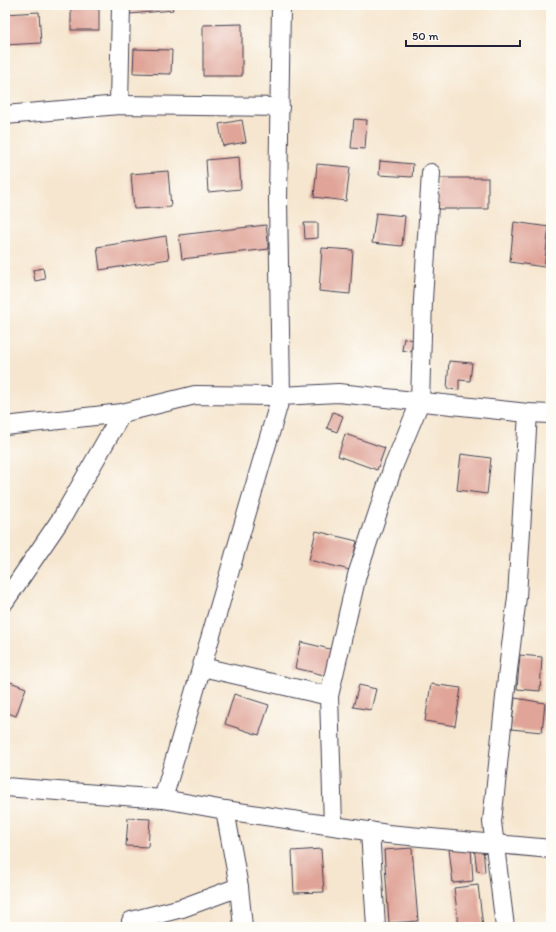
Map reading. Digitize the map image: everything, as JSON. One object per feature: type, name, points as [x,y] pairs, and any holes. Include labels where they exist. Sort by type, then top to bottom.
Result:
[{"type":"street","points":[[119,105],[121,5]]},
{"type":"street","points":[[163,799],[281,396],[278,200],[281,5]]},
{"type":"street","points":[[5,115],[119,105],[280,106]]},
{"type":"street","points":[[333,826],[329,696],[357,575],[393,467],[420,402],[431,173]]},
{"type":"street","points":[[5,426],[122,413],[195,395],[281,396],[338,393],[528,413],[551,414]]},
{"type":"street","points":[[5,601],[63,516],[122,413]]},
{"type":"street","points":[[505,927],[492,822],[517,597],[528,413]]},
{"type":"street","points":[[202,667],[329,696]]},
{"type":"street","points":[[5,787],[163,799],[225,810],[388,834],[551,849]]},
{"type":"street","points":[[225,810],[239,887],[243,927]]},
{"type":"street","points":[[370,831],[376,927]]},
{"type":"street","points":[[131,921],[182,908],[239,887]]},
{"type":"building","points":[[71,5],[99,5],[99,30],[71,30]]},
{"type":"building","points":[[129,5],[172,5],[173,10],[130,14]]},
{"type":"building","points":[[39,12],[41,43],[5,45],[5,14]]},
{"type":"building","points":[[242,24],[242,76],[203,76],[203,25]]},
{"type":"building","points":[[134,49],[172,50],[171,74],[133,73]]},
{"type":"building","points":[[354,119],[367,120],[365,149],[351,148]]},
{"type":"building","points":[[242,120],[246,142],[223,146],[219,124]]},
{"type":"building","points":[[239,157],[241,189],[208,192],[206,160]]},
{"type":"building","points":[[380,161],[413,164],[412,177],[379,175]]},
{"type":"building","points":[[317,164],[350,167],[346,201],[314,197]]},
{"type":"building","points":[[168,171],[171,207],[134,209],[131,174]]},
{"type":"building","points":[[438,178],[488,178],[488,209],[438,209]]},
{"type":"building","points":[[376,213],[405,216],[402,246],[372,243]]},
{"type":"building","points":[[514,222],[549,227],[544,267],[510,262]]},
{"type":"building","points":[[304,223],[318,223],[318,238],[305,239]]},
{"type":"building","points":[[266,225],[269,249],[182,259],[179,235]]},
{"type":"building","points":[[166,236],[169,259],[100,270],[97,247]]},
{"type":"building","points":[[322,248],[353,250],[350,294],[319,291]]},
{"type":"building","points":[[43,268],[45,279],[35,281],[33,270]]},
{"type":"building","points":[[404,338],[413,340],[411,352],[402,350]]},
{"type":"building","points":[[449,361],[472,363],[470,381],[459,380],[459,390],[447,389]]},
{"type":"building","points":[[333,412],[343,416],[337,432],[327,428]]},
{"type":"building","points":[[345,434],[385,448],[377,470],[338,456]]},
{"type":"building","points":[[461,454],[491,458],[487,494],[457,490]]},
{"type":"building","points":[[316,531],[357,541],[350,570],[309,560]]},
{"type":"building","points":[[301,642],[334,650],[328,676],[295,668]]},
{"type":"building","points":[[520,655],[542,657],[540,691],[517,689]]},
{"type":"building","points":[[5,680],[26,688],[16,716],[5,712]]},
{"type":"building","points":[[431,684],[461,688],[455,726],[425,721]]},
{"type":"building","points":[[359,685],[376,689],[371,710],[353,707]]},
{"type":"building","points":[[234,694],[269,705],[259,735],[225,724]]},
{"type":"building","points":[[515,698],[545,703],[542,732],[511,729]]},
{"type":"building","points":[[128,818],[150,819],[148,847],[126,846]]},
{"type":"building","points":[[471,847],[473,881],[453,883],[449,849]]},
{"type":"building","points":[[474,847],[483,847],[485,872],[477,871]]},
{"type":"building","points":[[412,848],[418,921],[389,923],[384,850]]},
{"type":"building","points":[[321,849],[324,892],[294,893],[292,851]]},
{"type":"building","points":[[478,885],[483,927],[459,927],[454,888]]}]
